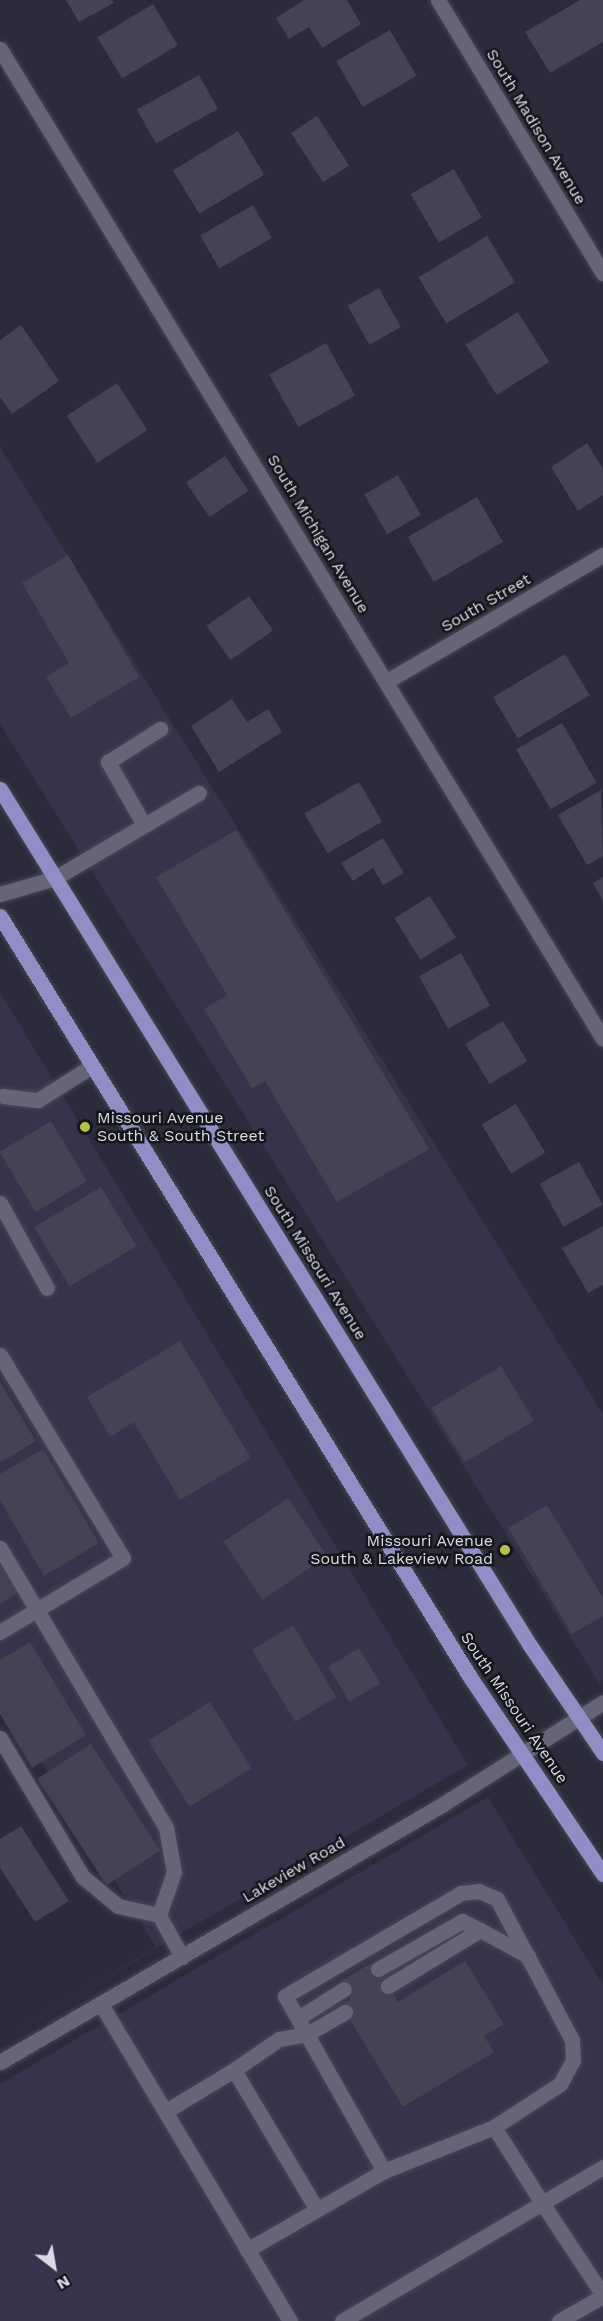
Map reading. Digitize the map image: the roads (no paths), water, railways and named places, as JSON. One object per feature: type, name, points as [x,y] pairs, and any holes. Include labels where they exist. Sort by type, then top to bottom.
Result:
[{"type":"main road","name":"South Missouri Avenue","points":[[0,789],[603,1753]]},
{"type":"main road","name":"South Missouri Avenue","points":[[0,916],[521,1753],[603,1874]]},
{"type":"street","name":"South Madison Avenue","points":[[438,0],[603,273]]},
{"type":"street","name":"South Michigan Avenue","points":[[0,49],[603,1039]]},
{"type":"street","name":"South Street","points":[[387,681],[603,555]]},
{"type":"street","points":[[144,825],[108,762],[160,729]]},
{"type":"street","points":[[0,894],[55,878],[199,793]]},
{"type":"street","points":[[1,1097],[38,1100],[92,1066]]},
{"type":"street","points":[[0,1203],[47,1288]]},
{"type":"street","points":[[0,1355],[123,1558],[0,1632]]},
{"type":"street","points":[[0,1548],[166,1828],[174,1872],[159,1915],[182,1957]]},
{"type":"street","name":"Lakeview Road","points":[[0,2062],[182,1957],[603,1702]]},
{"type":"street","points":[[0,1738],[83,1877],[118,1906],[159,1915]]},
{"type":"street","points":[[247,2250],[315,2208],[384,2171],[494,2127],[544,2099],[573,2060],[572,2040],[497,1899],[479,1891],[461,1893],[285,1996],[384,2171]]},
{"type":"street","points":[[378,1969],[462,1921],[528,1956]]},
{"type":"street","points":[[388,1986],[480,1930]]},
{"type":"street","points":[[298,2018],[344,1989]]},
{"type":"street","points":[[101,2004],[290,2321]]},
{"type":"street","points":[[166,2111],[234,2070],[279,2039],[307,2034],[345,2012]]},
{"type":"street","points":[[234,2070],[315,2208]]},
{"type":"street","points":[[494,2127],[602,2296],[559,2321]]},
{"type":"street","points":[[342,2321],[603,2167]]},
{"type":"place","name":"Missouri Avenue South & South Street","points":[[85,1127]]},
{"type":"place","name":"Missouri Avenue South & Lakeview Road","points":[[505,1550]]}]
